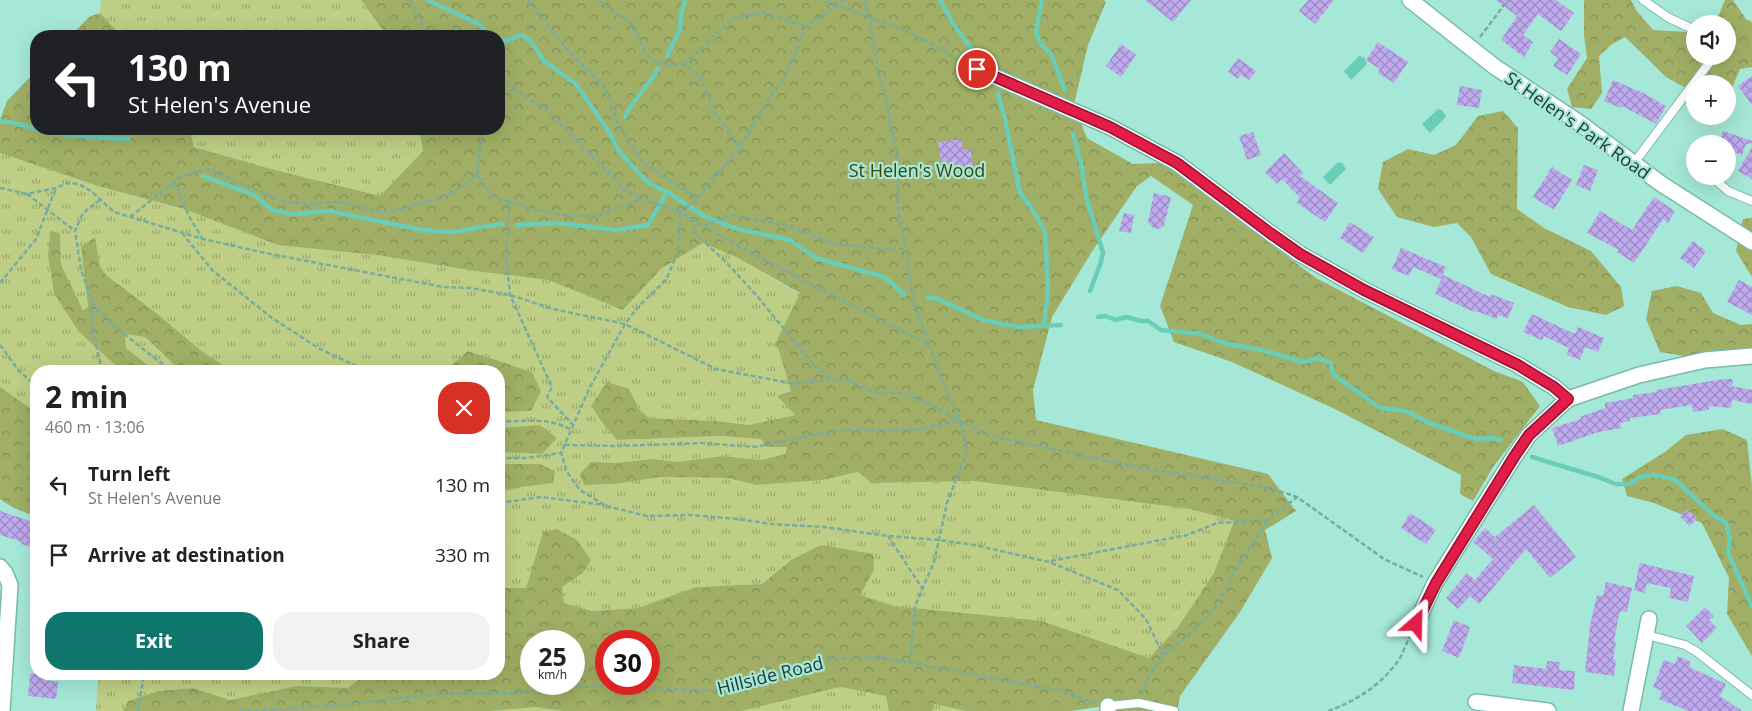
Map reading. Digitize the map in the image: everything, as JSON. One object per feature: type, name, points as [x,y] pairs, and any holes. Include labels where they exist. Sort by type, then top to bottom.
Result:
[{"type":"street","name":"St Helen's Park Road","points":[[1410,0],[1496,67],[1581,124],[1660,183],[1752,242]]},
{"type":"street","points":[[977,69],[1110,127],[1177,163],[1300,254],[1364,290],[1518,365],[1554,387],[1568,399]]},
{"type":"street","points":[[1416,624],[1436,583],[1529,435],[1568,399],[1639,376],[1705,360],[1752,356]]},
{"type":"street","points":[[0,567],[6,573],[10,585],[2,711]]},
{"type":"street","points":[[1631,711],[1649,619]]},
{"type":"street","points":[[1476,702],[1519,709],[1548,711]]},
{"type":"lane","points":[[1643,0],[1669,18],[1686,26]]},
{"type":"lane","points":[[1634,163],[1708,65]]},
{"type":"lane","points":[[1721,185],[1752,201]]},
{"type":"lane","points":[[1647,635],[1685,645],[1697,652],[1752,695]]},
{"type":"lane","points":[[1108,708],[1139,703],[1174,711]]},
{"type":"path","points":[[410,0],[425,30]]},
{"type":"path","points":[[528,0],[571,54],[605,88],[618,124],[642,162],[696,200]]},
{"type":"path","points":[[598,0],[631,24],[648,57],[660,62],[684,65],[700,76],[715,113],[740,148]]},
{"type":"path","points":[[826,0],[909,32],[977,69]]},
{"type":"path","points":[[680,212],[696,200],[740,148],[767,101],[786,76],[806,26],[845,0]]},
{"type":"path","points":[[865,0],[870,17],[877,66],[885,95],[898,162],[898,210],[906,248],[913,300],[947,393],[960,420],[967,451],[947,503],[934,562],[914,606],[910,663]]},
{"type":"path","points":[[1472,48],[1508,0]]},
{"type":"path","points":[[684,65],[717,33],[737,17],[764,13],[806,26]]},
{"type":"path","points":[[505,84],[543,107],[626,191],[642,199],[680,212],[736,245],[930,346]]},
{"type":"path","points":[[481,135],[477,174],[491,196],[536,210],[569,216],[593,217],[642,199]]},
{"type":"path","points":[[130,217],[182,176],[207,169],[284,202],[355,204],[375,212],[389,212],[434,200],[460,188],[477,174]]},
{"type":"path","points":[[0,188],[27,194],[56,188],[67,182],[80,184],[92,191],[114,212],[202,239],[443,287],[471,288],[510,294],[553,309],[626,324],[716,369],[795,384],[831,379],[849,381],[878,393],[902,393],[925,402],[987,435],[1142,468],[1270,488],[1297,497],[1384,559],[1436,583]]},
{"type":"path","points":[[174,182],[189,216],[202,239]]},
{"type":"path","points":[[0,283],[36,238],[56,188]]},
{"type":"path","points":[[27,194],[75,231]]},
{"type":"path","points":[[100,200],[83,213],[75,231],[81,270],[92,302],[92,327],[101,365]]},
{"type":"path","points":[[510,202],[506,254],[510,294],[552,387],[547,397],[573,425]]},
{"type":"path","points":[[606,506],[580,490],[567,472],[561,453],[590,387],[626,324],[638,307],[666,280],[678,252],[680,212]]},
{"type":"path","points":[[703,226],[732,215],[789,226],[834,244],[906,248]]},
{"type":"path","points":[[690,218],[696,234],[727,263],[757,296],[812,363],[831,379]]},
{"type":"path","points":[[180,232],[212,270],[272,318],[320,349],[354,365]]},
{"type":"path","points":[[92,302],[106,318],[164,365]]},
{"type":"path","points":[[0,345],[18,371],[30,381]]},
{"type":"path","points":[[564,445],[616,446],[702,443],[756,447],[838,430],[916,430],[960,420]]},
{"type":"path","points":[[505,422],[528,421],[561,424],[570,430]]},
{"type":"path","points":[[505,458],[525,458],[561,453]]},
{"type":"path","points":[[505,503],[541,497],[606,506],[648,516],[738,519],[771,524],[824,527],[974,545],[1049,562],[1118,590],[1146,619],[1163,655]]},
{"type":"path","points":[[1139,703],[1146,679],[1163,655],[1201,623],[1215,606],[1268,520],[1297,497]]},
{"type":"path","points":[[1049,562],[1187,535],[1217,523],[1268,520]]},
{"type":"path","points":[[888,536],[922,588]]},
{"type":"path","points":[[1328,711],[1350,703],[1375,687],[1398,661],[1416,624]]},
{"type":"path","name":"Hillside Road","points":[[240,711],[329,706],[441,694],[519,693],[558,686],[712,691],[834,659],[880,657],[1057,690],[1108,708]]},
{"type":"path","points":[[138,711],[143,680]]},
{"type":"green space","points":[[101,0],[361,0],[383,30],[116,30],[100,13]]},
{"type":"green space","name":"St Helen's Wood","points":[[361,0],[1104,0],[1106,2],[1088,45],[1074,105],[1087,138],[1133,164],[1162,163],[1316,278],[1494,371],[1523,382],[1540,406],[1493,467],[1473,501],[1460,494],[1461,475],[1337,410],[1232,362],[1174,342],[1160,306],[1193,205],[1151,176],[1137,186],[1093,250],[1052,317],[1033,390],[1036,420],[1268,474],[1296,511],[1265,530],[1272,558],[1240,612],[1180,696],[1177,711],[1114,711],[1111,705],[1071,711],[966,711],[934,704],[932,711],[889,711],[886,696],[840,687],[742,711],[563,711],[536,707],[491,711],[123,711],[128,701],[158,691],[193,688],[230,700],[297,686],[348,688],[358,680],[505,680],[505,588],[526,588],[543,532],[557,529],[577,540],[591,560],[583,573],[562,587],[564,603],[592,611],[638,608],[696,587],[762,584],[791,560],[821,545],[873,554],[874,570],[860,595],[895,606],[1042,621],[1149,658],[1178,627],[1214,573],[1234,521],[1190,509],[974,481],[871,483],[858,472],[823,480],[756,485],[728,478],[660,477],[615,484],[584,485],[580,474],[591,462],[616,463],[653,459],[678,462],[722,456],[761,460],[785,454],[787,447],[766,447],[761,439],[720,436],[617,440],[591,406],[607,382],[629,389],[639,409],[649,418],[715,421],[749,425],[795,415],[777,396],[791,391],[778,348],[774,346],[800,293],[738,258],[703,243],[662,268],[623,310],[548,280],[475,271],[377,255],[278,245],[184,209],[101,187],[0,153],[0,120],[7,101],[30,77],[30,135],[191,135],[194,147],[275,170],[380,196],[423,151],[420,135],[505,135],[505,30],[383,30]]},
{"type":"green space","points":[[1584,0],[1631,0],[1636,10],[1653,30],[1686,32],[1686,65],[1736,65],[1736,15],[1719,15],[1725,0],[1733,0],[1746,19],[1752,22],[1752,67],[1740,69],[1736,78],[1736,75],[1686,75],[1686,88],[1666,77],[1625,37],[1612,44],[1599,56],[1602,93],[1591,109],[1572,107],[1567,89],[1587,58],[1584,35]]},
{"type":"green space","points":[[100,13],[116,30],[77,30],[89,17]]},
{"type":"green space","points":[[1503,111],[1518,128],[1517,209],[1544,228],[1591,251],[1621,287],[1624,306],[1606,315],[1568,307],[1491,274],[1471,237],[1457,223],[1434,227],[1397,217],[1378,189],[1383,162],[1408,149],[1434,155],[1456,145],[1478,116]]},
{"type":"green space","points":[[191,135],[420,135],[423,151],[380,196],[275,170],[194,147]]},
{"type":"green space","points":[[0,153],[101,187],[183,209],[377,255],[475,271],[548,280],[623,310],[662,268],[703,243],[738,258],[800,294],[774,346],[778,348],[791,391],[777,396],[795,415],[749,425],[715,421],[649,418],[639,409],[629,389],[591,406],[617,440],[720,436],[761,439],[766,447],[788,447],[785,454],[761,460],[722,456],[678,462],[653,459],[616,463],[591,462],[585,485],[615,484],[659,477],[728,478],[756,485],[823,480],[859,472],[871,483],[974,481],[1190,509],[1234,521],[1214,573],[1178,627],[1149,658],[1042,621],[895,606],[859,595],[874,570],[791,560],[762,584],[696,587],[638,608],[592,611],[564,603],[561,587],[583,573],[543,532],[526,588],[505,588],[505,491],[553,483],[540,464],[505,464],[505,452],[542,454],[556,438],[540,425],[505,428],[505,412],[531,411],[532,372],[468,351],[451,365],[223,365],[203,352],[106,275],[100,266],[95,237],[81,248],[88,307],[83,310],[61,265],[60,233],[50,231],[48,255],[114,365],[30,365],[30,408],[0,387]]},
{"type":"green space","points":[[1752,218],[1752,277],[1736,251],[1743,219]]},
{"type":"green space","points":[[50,231],[60,233],[61,265],[83,310],[88,307],[81,247],[95,237],[100,266],[106,275],[203,352],[223,365],[175,365],[145,337],[125,334],[126,348],[147,365],[115,365],[79,332],[54,293],[48,255]]},
{"type":"green space","points":[[1677,286],[1701,293],[1713,313],[1741,325],[1752,324],[1752,351],[1732,350],[1690,357],[1660,352],[1646,319],[1652,291]]},
{"type":"green space","points":[[125,334],[145,337],[175,365],[147,365],[126,348]]},
{"type":"green space","points":[[468,351],[532,372],[541,391],[531,411],[505,412],[505,365],[451,365]]},
{"type":"green space","points":[[0,387],[30,408],[30,514],[12,507],[0,499]]},
{"type":"green space","points":[[540,425],[557,438],[542,454],[505,452],[505,428]]},
{"type":"green space","points":[[1723,429],[1747,440],[1752,486],[1752,656],[1727,614],[1729,578],[1702,523],[1654,503],[1627,496],[1622,479],[1665,452],[1686,435]]},
{"type":"green space","points":[[505,464],[540,464],[555,471],[553,483],[505,491]]},
{"type":"green space","points":[[98,680],[359,680],[348,688],[297,686],[230,700],[193,688],[158,691],[128,701],[123,711],[96,710]]},
{"type":"green space","points":[[840,687],[887,696],[889,711],[742,711]]},
{"type":"green space","points":[[933,704],[966,711],[932,711]]},
{"type":"green space","points":[[536,707],[563,711],[491,711]]},
{"type":"shaded area","points":[[1359,56],[1364,57],[1367,64],[1351,80],[1344,71]]},
{"type":"shaded area","points":[[1438,109],[1442,110],[1446,117],[1430,133],[1422,124]]},
{"type":"shaded area","points":[[1338,162],[1342,163],[1346,169],[1330,185],[1323,177]]},
{"type":"building","points":[[1145,0],[1191,0],[1173,22]]},
{"type":"building","points":[[1308,0],[1334,0],[1315,24],[1299,11]]},
{"type":"building","points":[[1496,0],[1556,0],[1574,13],[1561,31],[1538,14],[1523,35],[1533,42],[1524,57],[1501,40],[1517,16]]},
{"type":"building","points":[[1559,39],[1581,54],[1567,75],[1553,66],[1558,58],[1550,52]]},
{"type":"building","points":[[1378,42],[1408,62],[1394,83],[1378,73],[1380,69],[1366,60]]},
{"type":"building","points":[[1121,44],[1136,55],[1121,77],[1106,66]]},
{"type":"building","points":[[1238,58],[1256,71],[1249,80],[1241,75],[1238,79],[1228,72]]},
{"type":"building","points":[[1752,76],[1752,105],[1738,86]]},
{"type":"building","points":[[1613,80],[1645,94],[1666,106],[1656,124],[1622,106],[1621,108],[1604,101]]},
{"type":"building","points":[[1460,86],[1482,90],[1479,108],[1457,105]]},
{"type":"building","points":[[1723,131],[1735,135],[1722,135]]},
{"type":"building","points":[[1253,132],[1261,155],[1247,160],[1239,136]]},
{"type":"building","points":[[1736,135],[1752,141],[1752,144],[1746,144],[1742,155],[1736,153]]},
{"type":"building","points":[[961,139],[963,150],[971,149],[973,165],[961,167],[960,165],[950,166],[949,162],[941,163],[938,142]]},
{"type":"building","points":[[1752,147],[1752,179],[1738,171]]},
{"type":"building","points":[[1284,153],[1303,173],[1300,176],[1338,203],[1325,222],[1297,203],[1300,198],[1282,179],[1277,184],[1265,172]]},
{"type":"building","points":[[1584,165],[1598,170],[1590,191],[1576,185]]},
{"type":"building","points":[[1552,167],[1572,180],[1554,210],[1533,197]]},
{"type":"building","points":[[1154,193],[1171,197],[1164,226],[1158,229],[1153,228],[1148,222]]},
{"type":"building","points":[[1654,197],[1675,211],[1668,223],[1663,219],[1634,263],[1617,252],[1619,250],[1587,233],[1600,211],[1632,230]]},
{"type":"building","points":[[1124,213],[1134,215],[1131,233],[1119,231]]},
{"type":"building","points":[[1350,222],[1374,237],[1363,253],[1340,238]]},
{"type":"building","points":[[1693,241],[1706,251],[1694,268],[1680,258]]},
{"type":"building","points":[[1401,248],[1446,267],[1441,279],[1413,267],[1409,276],[1392,269]]},
{"type":"building","points":[[1443,275],[1490,297],[1491,294],[1514,303],[1508,318],[1498,315],[1497,319],[1474,312],[1435,294]]},
{"type":"building","points":[[1739,280],[1752,287],[1752,315],[1727,302]]},
{"type":"building","points":[[1532,314],[1575,334],[1578,327],[1604,338],[1598,352],[1585,347],[1580,360],[1567,355],[1569,348],[1544,336],[1542,340],[1523,332]]},
{"type":"building","points":[[1733,379],[1732,386],[1752,390],[1752,404],[1732,400],[1731,408],[1709,406],[1709,410],[1693,412],[1692,405],[1660,410],[1661,414],[1630,418],[1630,421],[1620,423],[1621,428],[1599,432],[1558,446],[1552,428],[1581,419],[1580,417],[1605,408],[1605,403],[1633,398],[1633,395],[1657,392],[1657,390]]},
{"type":"building","points":[[1534,505],[1576,557],[1550,578],[1526,549],[1479,604],[1470,596],[1458,609],[1446,598],[1467,573],[1475,580],[1493,559],[1473,542],[1485,528],[1495,537]]},
{"type":"building","points":[[1687,509],[1697,518],[1690,526],[1680,517]]},
{"type":"building","points":[[0,511],[30,521],[30,547],[21,544],[22,542],[0,535]]},
{"type":"building","points":[[1410,513],[1436,530],[1426,544],[1401,528]]},
{"type":"building","points":[[1640,563],[1694,576],[1688,602],[1669,598],[1671,588],[1647,583],[1645,593],[1634,590]]},
{"type":"building","points":[[1606,582],[1632,588],[1627,612],[1620,611],[1614,641],[1616,641],[1613,659],[1616,660],[1614,676],[1585,672],[1590,626],[1597,595],[1603,596]]},
{"type":"building","points":[[1705,607],[1714,616],[1709,620],[1717,628],[1702,643],[1686,626]]},
{"type":"building","points":[[1454,620],[1470,627],[1459,658],[1442,651]]},
{"type":"building","points":[[1678,656],[1691,662],[1689,667],[1726,684],[1720,696],[1742,711],[1688,711],[1659,699],[1662,691],[1653,687],[1664,660],[1675,664]]},
{"type":"building","points":[[1547,661],[1560,662],[1559,670],[1575,671],[1574,690],[1512,683],[1514,665],[1546,669]]},
{"type":"building","points":[[30,674],[30,680],[58,682],[56,699],[28,696]]},
{"type":"waterway","points":[[427,0],[479,24],[484,30]]},
{"type":"waterway","points":[[667,56],[680,29],[685,0]]},
{"type":"waterway","points":[[940,0],[952,22],[971,48]]},
{"type":"waterway","points":[[1042,0],[1036,31],[1040,43],[1051,54],[1065,90]]},
{"type":"waterway","points":[[505,41],[521,35],[530,40],[544,61],[576,84],[607,129],[619,151],[647,182],[667,192],[704,216],[734,228],[790,240],[816,258],[885,277],[904,295]]},
{"type":"waterway","points":[[625,117],[658,68]]},
{"type":"waterway","points":[[998,94],[1020,193],[1031,207],[1045,232],[1048,289],[1044,326]]},
{"type":"waterway","points":[[0,121],[30,127]]},
{"type":"waterway","points":[[1073,133],[1081,163],[1086,196],[1103,253],[1090,291]]},
{"type":"waterway","points":[[67,135],[129,139]]},
{"type":"waterway","points":[[203,176],[254,195],[272,210],[292,214],[329,211],[422,230],[451,232],[502,224]]},
{"type":"waterway","points":[[517,225],[558,223],[617,230],[648,225],[667,192]]},
{"type":"waterway","points":[[928,298],[936,298],[983,320],[1018,327],[1061,325]]},
{"type":"waterway","points":[[1098,317],[1105,316],[1116,320],[1126,317],[1148,321],[1161,330],[1201,334],[1223,343],[1257,349],[1304,362],[1318,358],[1331,363],[1333,374],[1380,408],[1406,411],[1429,423],[1475,439],[1491,438],[1501,440]]},
{"type":"waterway","points":[[1532,457],[1616,484],[1630,484],[1640,477],[1653,475],[1674,479],[1712,514],[1726,523],[1730,537],[1728,553],[1752,606]]},
{"type":"route","points":[[977,69],[1110,127],[1177,163],[1300,254],[1364,290],[1518,365],[1554,387],[1568,399],[1529,435],[1514,457],[1436,583],[1416,624]]}]
